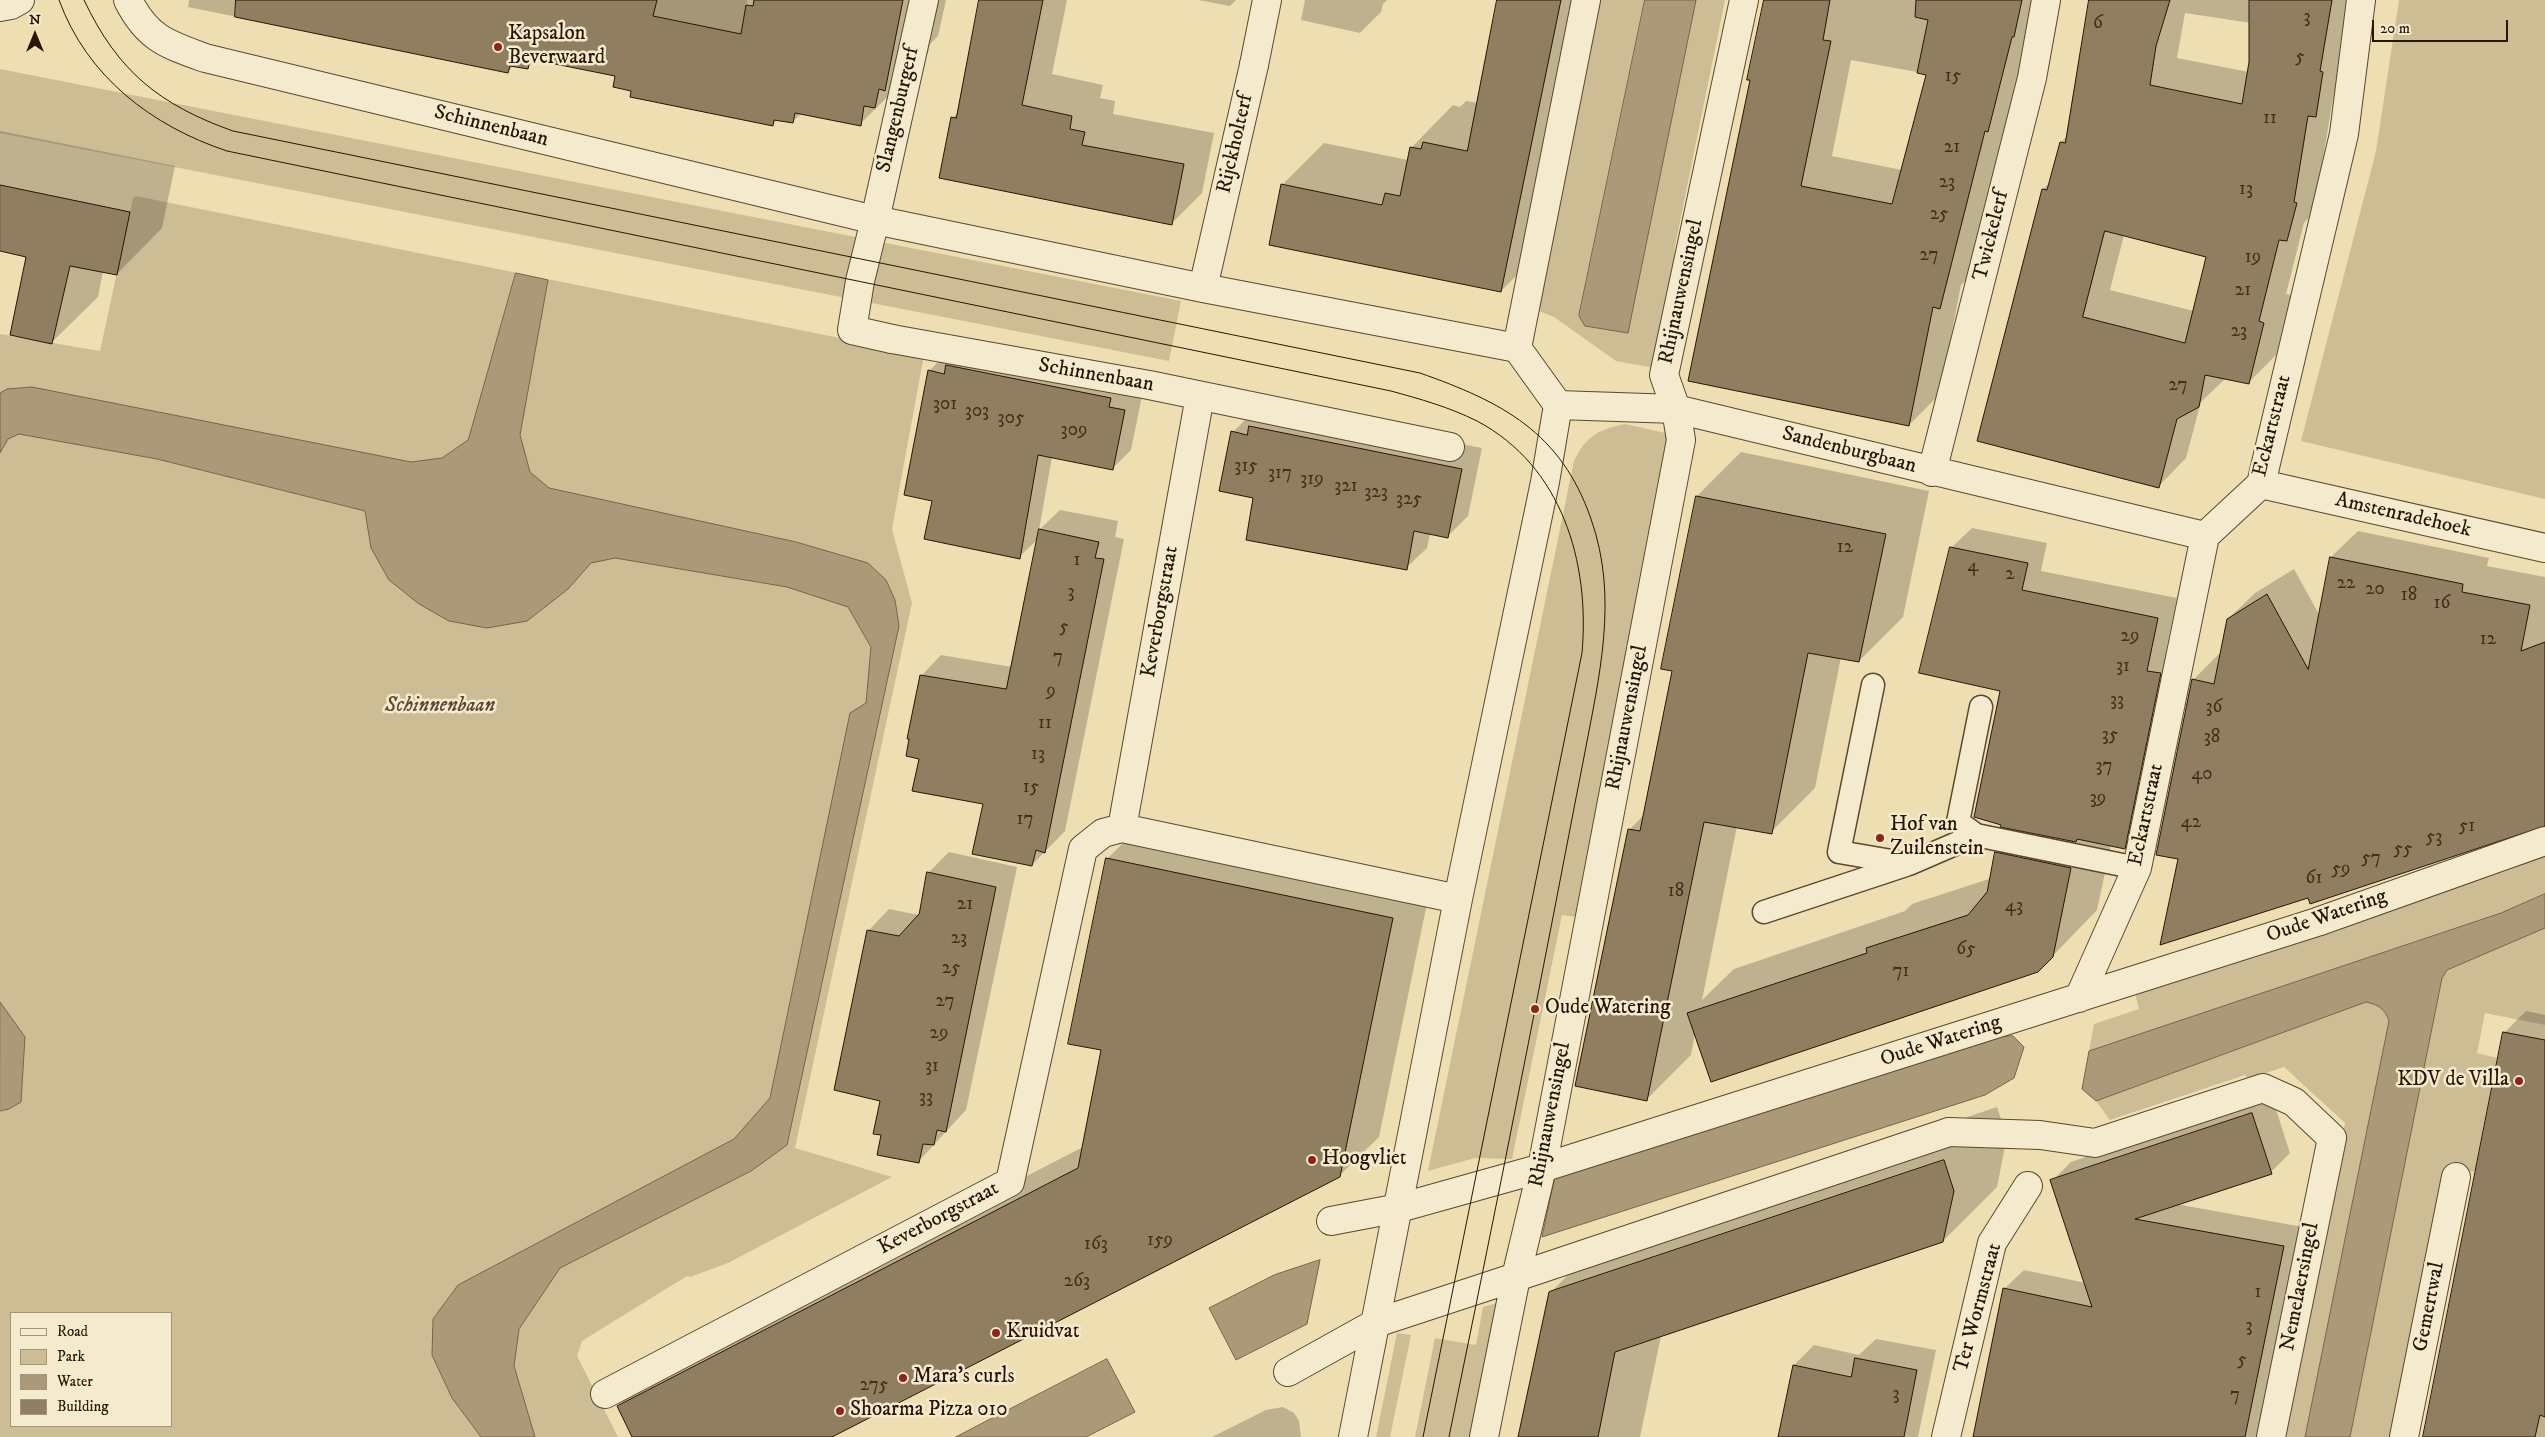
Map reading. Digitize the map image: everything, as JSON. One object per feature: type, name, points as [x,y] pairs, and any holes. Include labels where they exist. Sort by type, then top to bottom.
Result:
[{"type":"street","name":"Schinnenbaan","points":[[128,0],[137,19],[166,44],[205,58],[875,220],[1203,288],[1517,348]]},
{"type":"street","name":"Slangenburgerf","points":[[875,220],[924,0]]},
{"type":"street","name":"Rijckholterf","points":[[1203,288],[1254,66],[1267,0]]},
{"type":"street","points":[[1353,1437],[1458,899],[1545,482],[1558,405],[1517,348],[1586,0]]},
{"type":"street","name":"Rhijnauwensingel","points":[[1484,1437],[1516,1277],[1542,1168],[1681,440],[1676,409],[1664,375],[1744,0]]},
{"type":"street","name":"Twickelerf","points":[[1932,472],[2032,78],[2046,0]]},
{"type":"street","name":"Eckartstraat","points":[[2079,998],[2137,868],[2205,536],[2261,484],[2344,134],[2361,0]]},
{"type":"street","name":"Schinnenbaan","points":[[875,220],[861,274],[852,330],[1450,446]]},
{"type":"street","name":"Keverborgstraat","points":[[605,1394],[1010,1182],[1083,849],[1104,833],[1122,828],[1200,396]]},
{"type":"street","name":"Sandenburgbaan","points":[[1558,405],[1676,409],[2205,536]]},
{"type":"street","name":"Amstenradehoek","points":[[2261,484],[2545,548]]},
{"type":"street","points":[[1122,828],[1458,899]]},
{"type":"street","name":"Oude Watering","points":[[1331,1221],[1399,1208],[1542,1168],[2317,922],[2545,841]]},
{"type":"street","name":"Nemelaersingel","points":[[1516,1277],[1949,1132],[2040,1135],[2095,1143],[2263,1088],[2294,1102],[2332,1138],[2271,1437]]},
{"type":"street","name":"Gemertwal","points":[[2404,1437],[2456,1177]]},
{"type":"street","name":"Ter Wormstraat","points":[[1946,1437],[1992,1243],[2028,1186]]},
{"type":"street","points":[[1288,1372],[1376,1323],[1516,1277]]},
{"type":"lane","points":[[1873,685],[1839,852],[1909,864]]},
{"type":"lane","points":[[1981,707],[1958,822],[1976,835],[2137,868]]},
{"type":"lane","points":[[1764,912],[1909,864],[1976,835]]},
{"type":"green space","points":[[575,0],[747,0],[741,34]]},
{"type":"green space","points":[[1597,0],[1645,0],[1579,316],[1627,333],[1696,0],[1725,0],[1675,246],[1674,266],[1654,368],[1616,361],[1554,317],[1534,309]]},
{"type":"green space","points":[[2399,0],[2545,0],[2545,499],[2301,441],[2376,151]]},
{"type":"green space","points":[[0,69],[1181,301],[1169,361],[0,133]]},
{"type":"green space","name":"Schinnenbaan","points":[[136,196],[924,355],[892,529],[912,603],[795,1148],[892,1177],[728,1263],[690,1277],[687,1276],[582,1341],[577,1356],[618,1437],[0,1437],[0,334],[100,351],[133,198]]},
{"type":"green space","points":[[1625,424],[1670,434],[1576,917],[1562,915],[1512,1159],[1475,1158],[1428,1171],[1574,461],[1583,446],[1594,435]]},
{"type":"green space","points":[[2545,854],[2545,894],[2501,913],[2089,1051],[2094,1024],[2139,1009],[2134,990],[2319,934],[2510,870]]},
{"type":"green space","points":[[2545,928],[2545,1025],[2485,1013],[2477,1053],[2497,1058],[2475,1171],[2448,1174],[2395,1437],[2350,1437],[2442,978],[2447,970]]},
{"type":"green space","points":[[2366,1002],[2381,1008],[2386,1013],[2389,1021],[2305,1437],[2281,1437],[2345,1123],[2284,1067],[2248,1079],[2245,1075],[2110,1120],[2096,1101]]},
{"type":"green space","points":[[1501,1302],[1473,1437],[1415,1437],[1435,1338],[1476,1345],[1483,1307]]},
{"type":"green space","points":[[1397,1333],[1411,1335],[1390,1437],[1376,1437]]},
{"type":"water","points":[[1645,0],[1696,0],[1628,333],[1585,326],[1579,316]]},
{"type":"water","points":[[516,273],[548,280],[520,435],[530,472],[549,488],[796,542],[868,563],[886,580],[895,600],[899,626],[787,1145],[751,1171],[560,1268],[519,1329],[514,1366],[535,1437],[481,1437],[452,1398],[432,1355],[433,1319],[458,1285],[734,1139],[770,1098],[850,713],[866,703],[871,647],[848,607],[787,587],[615,558],[591,563],[568,589],[527,621],[487,628],[449,621],[419,604],[389,580],[371,548],[365,511],[157,459],[19,434],[8,439],[0,453],[0,393],[7,389],[32,387],[411,462],[442,458],[468,440]]},
{"type":"water","points":[[2545,894],[2545,928],[2447,970],[2442,978],[2350,1437],[2305,1437],[2389,1021],[2386,1013],[2378,1006],[2366,1002],[2096,1101],[2082,1089],[2089,1051],[2501,913]]},
{"type":"water","points":[[0,1002],[25,1037],[21,1102],[9,1109],[0,1111]]},
{"type":"water","points":[[2013,1036],[2024,1047],[2014,1078],[1985,1095],[1542,1237],[1555,1176],[1997,1037]]},
{"type":"water","points":[[1320,1260],[1307,1324],[1236,1360],[1209,1308],[1274,1275]]},
{"type":"water","points":[[1107,1359],[1135,1412],[1086,1437],[956,1437]]},
{"type":"building","points":[[236,0],[657,0],[653,16],[741,34],[746,5],[753,6],[754,0],[903,0],[885,91],[879,89],[875,108],[864,106],[861,126],[795,113],[793,123],[774,120],[773,126],[630,97],[631,91],[613,87],[615,76],[530,59],[528,69],[510,66],[508,73],[235,17]]},
{"type":"building","points":[[979,0],[1043,0],[1022,105],[1072,116],[1070,129],[1085,132],[1082,145],[1184,164],[1172,225],[939,178],[951,117],[956,118]]},
{"type":"building","points":[[1497,0],[1561,0],[1501,292],[1269,245],[1281,184],[1382,205],[1385,193],[1400,196],[1410,147],[1421,149],[1423,142],[1467,151]]},
{"type":"building","points":[[1764,0],[1830,0],[1823,40],[1831,41],[1801,186],[1892,204],[1926,75],[1917,73],[1928,20],[1915,17],[1916,0],[2022,0],[1988,132],[1985,131],[1940,309],[1933,307],[1909,426],[1688,381],[1750,80],[1747,80]]},
{"type":"building","points":[[2089,0],[2170,0],[2156,46],[2150,85],[2242,104],[2249,62],[2249,0],[2332,0],[2320,71],[2323,72],[2316,117],[2308,116],[2294,202],[2297,203],[2287,241],[2279,240],[2259,321],[2264,323],[2249,384],[2205,375],[2199,407],[2177,419],[2159,488],[1977,441],[2042,189],[2047,190],[2060,142],[2065,143]],"holes":[[[2105,231],[2206,257],[2185,343],[2083,317]]]},
{"type":"building","points":[[0,185],[130,212],[117,275],[70,266],[52,344],[10,335],[26,257],[0,251]]},
{"type":"building","points":[[946,365],[1111,398],[1109,407],[1125,410],[1113,470],[1038,455],[1020,559],[924,539],[932,501],[904,495],[928,370],[944,374]]},
{"type":"building","points":[[1249,426],[1462,469],[1448,538],[1414,531],[1407,570],[1246,540],[1253,498],[1219,491],[1231,431],[1247,435]]},
{"type":"building","points":[[1696,496],[1886,534],[1859,662],[1808,653],[1772,834],[1704,822],[1647,1101],[1575,1086],[1628,829],[1640,831],[1672,671],[1661,669]]},
{"type":"building","points":[[1039,529],[1099,542],[1095,558],[1104,559],[1045,853],[1036,850],[1032,866],[972,854],[983,804],[912,791],[919,759],[906,756],[909,739],[907,739],[920,675],[1006,689]]},
{"type":"building","points":[[1950,547],[2028,563],[2022,590],[2158,618],[2147,671],[2161,673],[2125,849],[2077,839],[2076,842],[2000,827],[2001,825],[1974,817],[2000,691],[1919,673]]},
{"type":"building","points":[[2330,557],[2463,584],[2462,592],[2530,605],[2521,651],[2545,642],[2545,826],[2310,904],[2308,898],[2160,945],[2178,859],[2156,855],[2192,679],[2214,684],[2227,619],[2267,594],[2308,669]]},
{"type":"building","points":[[1995,852],[2071,868],[2053,957],[2038,972],[1711,1082],[1687,1013],[1867,953],[1866,948],[1968,915],[1987,892]]},
{"type":"building","points":[[1106,858],[1393,918],[1340,1177],[832,1437],[632,1437],[617,1406],[1078,1168],[1101,1050],[1068,1044]]},
{"type":"building","points":[[927,872],[996,887],[946,1132],[937,1130],[934,1145],[923,1144],[919,1163],[877,1155],[881,1135],[873,1134],[880,1101],[834,1090],[867,930],[899,936],[919,914]]},
{"type":"building","points":[[2503,1032],[2545,1040],[2545,1417],[2540,1415],[2535,1437],[2423,1437]]},
{"type":"building","points":[[2252,1113],[2272,1174],[2135,1219],[2284,1246],[2245,1437],[1973,1437],[2003,1288],[2092,1307],[2050,1180]]},
{"type":"building","points":[[1944,1160],[1954,1191],[1943,1242],[1615,1352],[1598,1437],[1518,1437],[1549,1292]]},
{"type":"building","points":[[1855,1358],[1917,1370],[1904,1437],[1778,1437],[1793,1365],[1851,1377]]},
{"type":"tram line","points":[[59,0],[71,28],[87,53],[125,95],[148,113],[173,128],[227,151],[1391,391],[1445,407],[1477,421],[1506,440],[1530,463],[1550,490],[1564,520],[1575,551],[1581,585],[1582,653],[1423,1437]]},
{"type":"tram line","points":[[84,0],[111,47],[144,83],[184,110],[233,131],[1420,373],[1450,384],[1502,409],[1525,424],[1545,442],[1563,464],[1578,489],[1591,519],[1604,578],[1604,638],[1584,757],[1449,1437]]},
{"type":"place","name":"Kapsalon Beverwaard","points":[[498,47]]},
{"type":"place","name":"Hof van Zuilenstein","points":[[1880,838]]},
{"type":"place","name":"Oude Watering","points":[[1535,1009]]},
{"type":"place","name":"KDV de Villa","points":[[2519,1081]]},
{"type":"place","name":"Hoogvliet","points":[[1312,1160]]},
{"type":"place","name":"Kruidvat","points":[[996,1333]]},
{"type":"place","name":"Mara's curls","points":[[903,1378]]},
{"type":"place","name":"Shoarma Pizza 010","points":[[840,1411]]}]
